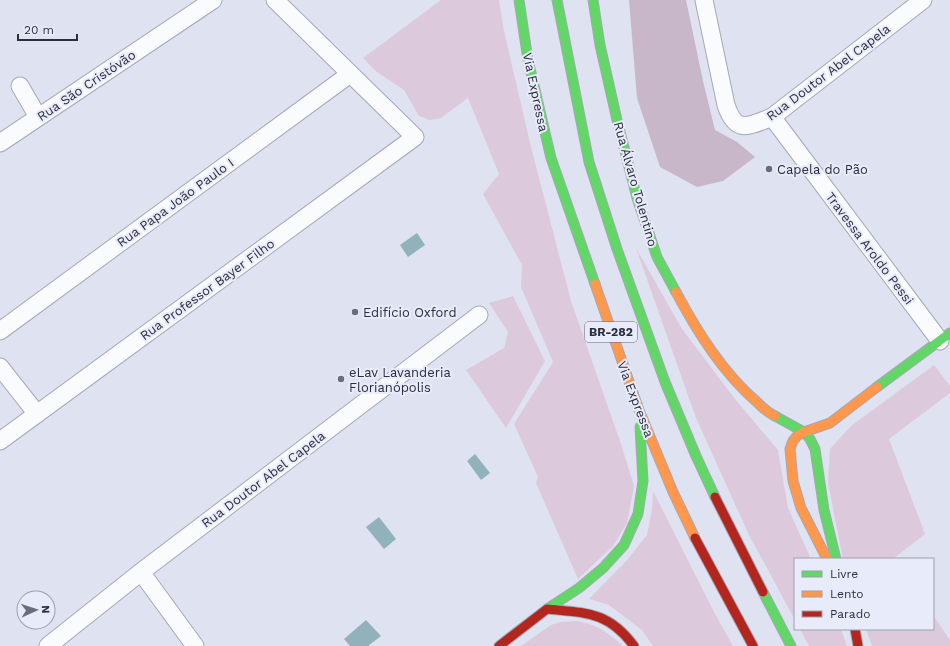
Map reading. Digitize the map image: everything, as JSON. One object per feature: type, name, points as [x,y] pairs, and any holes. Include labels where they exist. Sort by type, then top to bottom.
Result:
[{"type":"main road","name":"Via Expressa","points":[[519,0],[528,60],[551,158],[639,410],[673,492],[698,544],[753,646]]},
{"type":"main road","name":"BR-282","points":[[557,0],[588,162],[622,263],[665,382],[696,456],[725,518],[788,642]]},
{"type":"main road","name":"Rua Álvaro Tolentino","points":[[593,0],[600,45],[617,120],[637,198],[657,257],[689,316],[718,359],[743,390],[772,415],[804,432]]},
{"type":"main road","points":[[826,558],[801,508],[793,481],[790,449],[792,441],[804,432],[824,426],[945,337]]},
{"type":"main road","points":[[499,646],[547,609],[579,588],[603,568],[624,545],[638,514],[643,481],[639,410]]},
{"type":"main road","points":[[815,449],[824,426]]},
{"type":"main road","points":[[804,432],[815,449],[824,510],[836,558]]},
{"type":"main road","points":[[547,609],[596,615],[610,622],[627,637],[634,646]]},
{"type":"main road","points":[[855,630],[859,644]]},
{"type":"street","name":"Rua São Cristóvão","points":[[0,143],[213,0]]},
{"type":"street","points":[[275,0],[350,74]]},
{"type":"street","name":"Rua Doutor Abel Capela","points":[[704,0],[726,106],[730,117],[739,125],[749,126],[772,117],[923,0]]},
{"type":"street","name":"Rua Professor Bayer Filho","points":[[0,441],[415,138],[350,74]]},
{"type":"street","name":"Rua Papa João Paulo I","points":[[0,331],[350,74]]},
{"type":"street","points":[[20,86],[38,117]]},
{"type":"street","name":"Travessa Aroldo Pessi","points":[[772,117],[945,337]]},
{"type":"street","name":"Rua Doutor Abel Capela","points":[[48,646],[141,572],[480,315]]},
{"type":"street","points":[[0,367],[37,414]]},
{"type":"street","points":[[141,572],[195,646]]},
{"type":"shaded area","points":[[441,0],[499,0],[504,31],[531,147],[571,301],[621,444],[634,486],[627,523],[613,546],[578,579],[536,483],[538,477],[514,424],[553,362],[521,287],[522,265],[483,194],[499,174],[468,98],[441,118],[430,120],[419,116],[404,90],[377,72],[363,58]]},
{"type":"shaded area","points":[[629,0],[686,0],[715,130],[737,142],[755,157],[723,181],[697,187],[660,167],[637,98]]},
{"type":"shaded area","points":[[636,248],[682,329],[735,399],[778,450],[788,508],[811,558],[794,558],[794,618],[749,535],[696,418]]},
{"type":"shaded area","points":[[513,296],[545,361],[506,428],[466,370],[504,348],[508,332],[489,303]]},
{"type":"shaded area","points":[[934,365],[950,386],[950,393],[889,439],[925,534],[894,558],[843,558],[828,483],[830,449],[851,426]]},
{"type":"shaded area","points":[[653,491],[714,612],[733,646],[653,646],[642,630],[609,605],[589,599],[627,560],[647,535],[652,510]]},
{"type":"shaded area","points":[[934,616],[950,640],[950,646],[872,646],[866,630],[934,630]]},
{"type":"shaded area","points":[[578,621],[603,630],[623,646],[521,646],[551,625],[560,622]]},
{"type":"shaded area","points":[[801,630],[841,630],[847,646],[809,646]]},
{"type":"water","points":[[417,233],[425,245],[408,257],[400,245]]},
{"type":"water","points":[[475,454],[490,473],[481,480],[467,461]]},
{"type":"water","points":[[379,517],[396,539],[384,549],[366,527]]},
{"type":"water","points":[[366,620],[381,636],[368,646],[350,646],[344,639]]},
{"type":"traffic: fast","points":[[519,0],[528,60],[551,158],[595,284]]},
{"type":"traffic: fast","points":[[557,0],[589,162],[617,249],[665,382],[715,497]]},
{"type":"traffic: fast","points":[[593,0],[600,45],[637,198],[657,257],[676,292]]},
{"type":"traffic: fast","points":[[877,387],[950,333]]},
{"type":"traffic: fast","points":[[775,416],[804,432],[810,439],[815,449],[824,510],[836,558]]},
{"type":"traffic: fast","points":[[547,609],[579,588],[603,568],[624,545],[638,514],[643,481],[640,427]]},
{"type":"traffic: fast","points":[[763,592],[791,646]]},
{"type":"traffic: slow","points":[[595,284],[639,410],[673,492],[695,538]]},
{"type":"traffic: slow","points":[[676,292],[702,337],[722,366],[764,409],[775,416]]},
{"type":"traffic: slow","points":[[826,558],[801,508],[793,481],[790,449],[797,436],[830,423],[877,387]]},
{"type":"traffic: jam","points":[[715,497],[763,592]]},
{"type":"traffic: jam","points":[[695,538],[753,646]]},
{"type":"traffic: jam","points":[[499,646],[547,609],[585,613],[605,620],[615,626],[634,646]]},
{"type":"traffic: jam","points":[[855,630],[858,646]]},
{"type":"place","name":"Capela do Pão","points":[[769,169]]},
{"type":"place","name":"Edifício Oxford","points":[[355,312]]},
{"type":"place","name":"eLav Lavanderia Florianópolis","points":[[341,379]]}]
